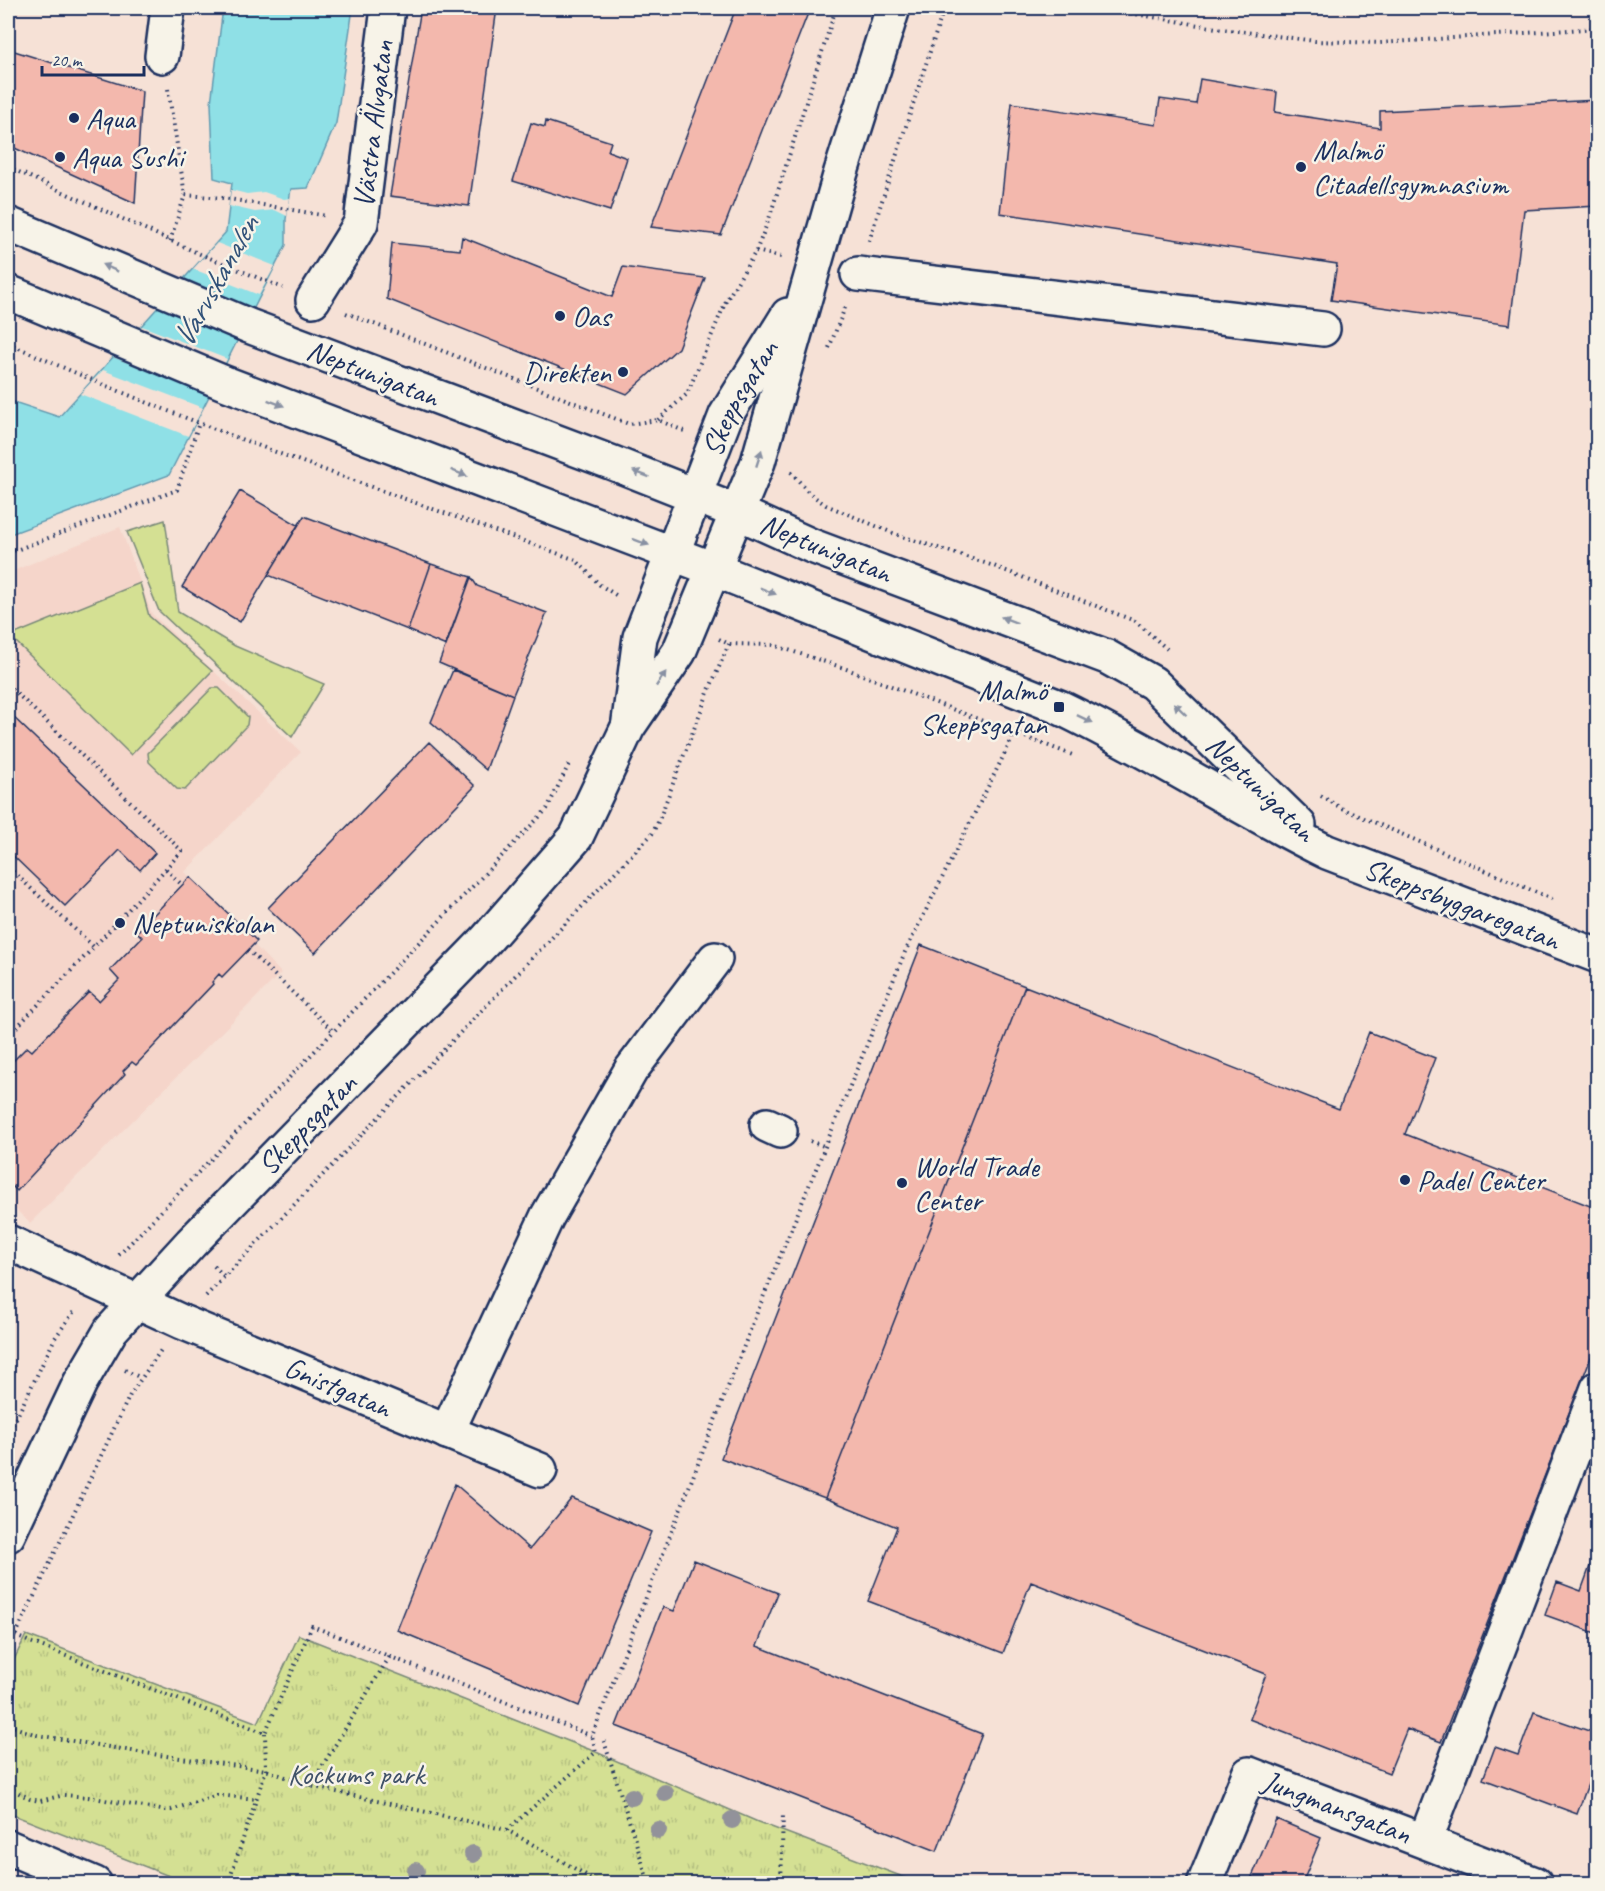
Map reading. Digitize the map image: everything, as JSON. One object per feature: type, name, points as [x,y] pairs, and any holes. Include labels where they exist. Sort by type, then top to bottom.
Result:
[{"type":"street","points":[[162,56],[168,8]]},
{"type":"street","name":"Västra Älvgatan","points":[[313,300],[361,223],[388,8]]},
{"type":"street","name":"Skeppsgatan","points":[[8,1535],[90,1365],[111,1330],[136,1300],[486,940],[576,837],[628,727],[679,652],[758,462],[808,283],[893,8]]},
{"type":"street","name":"Neptunigatan","points":[[8,224],[163,292],[249,326],[696,495],[812,546],[1107,657],[1153,683],[1327,852]]},
{"type":"street","points":[[858,274],[1323,329]]},
{"type":"street","name":"Skeppsgatan","points":[[628,727],[640,637],[726,415],[808,283]]},
{"type":"street","name":"Neptunigatan","points":[[8,292],[222,382],[713,569],[1059,707],[1112,732],[1327,852]]},
{"type":"street","name":"Skeppsbyggaregatan","points":[[1327,852],[1598,956]]},
{"type":"street","points":[[447,1432],[547,1217],[631,1071],[715,959]]},
{"type":"street","name":"Gnistgatan","points":[[8,1242],[182,1322],[540,1470]]},
{"type":"street","points":[[1425,1841],[1598,1388]]},
{"type":"street","name":"Jungmansgatan","points":[[1204,1884],[1249,1774],[1535,1884]]},
{"type":"street","points":[[8,1847],[95,1884]]},
{"type":"path","points":[[8,167],[200,254],[629,424],[658,420],[687,394],[726,301],[756,251],[769,219],[836,8]]},
{"type":"path","points":[[829,349],[858,274],[944,8]]},
{"type":"path","points":[[1101,8],[1222,29],[1315,41],[1380,43],[1598,28]]},
{"type":"path","points":[[162,56],[185,195],[170,241]]},
{"type":"path","points":[[185,195],[297,209]]},
{"type":"path","points":[[8,343],[88,380],[199,423],[576,560],[600,585],[627,602],[650,610]]},
{"type":"path","points":[[8,553],[177,490],[199,423]]},
{"type":"path","points":[[690,627],[729,644],[773,645],[844,668],[1078,757]]},
{"type":"path","points":[[8,1651],[130,1395],[182,1322],[652,834],[729,644]]},
{"type":"path","points":[[8,685],[182,851],[8,1036]]},
{"type":"path","points":[[507,1830],[596,1752],[591,1736],[750,1331],[905,952],[1015,733]]},
{"type":"path","points":[[8,1435],[55,1338],[94,1281],[548,809],[572,759]]},
{"type":"path","points":[[8,867],[93,947]]},
{"type":"path","points":[[166,869],[182,885]]},
{"type":"path","points":[[248,950],[333,1031]]},
{"type":"path","points":[[228,1884],[266,1770],[265,1733],[312,1626],[591,1736]]},
{"type":"path","points":[[15,1636],[265,1733]]},
{"type":"path","points":[[310,1786],[390,1656]]},
{"type":"path","points":[[8,1725],[37,1736],[266,1770],[310,1786],[507,1830],[602,1884]]},
{"type":"path","points":[[604,1741],[649,1884]]},
{"type":"path","points":[[8,1787],[30,1799],[40,1801],[64,1795],[161,1810],[178,1808],[217,1795],[256,1799]]},
{"type":"path","points":[[781,1884],[783,1814]]},
{"type":"shaded area","name":"Neptuniskolan","points":[[120,527],[152,614],[301,752],[185,872],[281,973],[30,1223],[8,1202],[8,573]]},
{"type":"green space","points":[[165,520],[178,612],[235,646],[324,684],[292,737],[159,611],[127,532]]},
{"type":"green space","points":[[140,583],[149,616],[212,671],[131,755],[10,636]]},
{"type":"green space","points":[[212,688],[219,688],[248,717],[247,725],[185,790],[177,789],[149,762],[148,753]]},
{"type":"green space","name":"Kockums park","points":[[26,1635],[258,1723],[299,1635],[596,1752],[758,1822],[919,1883],[187,1883],[8,1813],[8,1672]]},
{"type":"water","name":"Varvskanalen","points":[[223,8],[353,8],[336,123],[308,188],[291,189],[286,219],[286,245],[169,475],[8,535],[8,400],[59,417],[226,232],[232,183],[214,178],[211,103]]},
{"type":"pier","points":[[231,190],[247,194],[264,192],[284,199],[290,198],[287,216],[275,210],[255,212],[229,206]]},
{"type":"pier","points":[[217,243],[275,266],[259,295],[193,269]]},
{"type":"pier","points":[[142,326],[227,359],[209,394],[113,357]]},
{"type":"pier","points":[[103,370],[203,408],[188,436],[80,394]]},
{"type":"building","points":[[421,8],[497,8],[469,206],[390,196]]},
{"type":"building","points":[[736,8],[810,8],[721,235],[651,227]]},
{"type":"building","name":"Aqua","points":[[8,49],[142,91],[135,203],[8,145]]},
{"type":"building","name":"Malmö Citadellsgymnasium","points":[[1200,79],[1277,92],[1275,112],[1380,128],[1380,111],[1598,100],[1598,206],[1524,210],[1510,325],[1331,300],[1337,264],[1000,213],[1012,103],[1156,125],[1160,99],[1196,104]]},
{"type":"building","points":[[546,121],[611,142],[608,151],[627,158],[610,211],[513,181],[531,123],[545,127]]},
{"type":"building","name":"Oas","points":[[462,237],[612,297],[623,267],[705,278],[678,348],[627,394],[387,299],[392,243],[460,250]]},
{"type":"building","points":[[240,491],[298,525],[240,622],[182,587]]},
{"type":"building","points":[[304,516],[431,564],[408,630],[268,575]]},
{"type":"building","points":[[431,564],[471,577],[446,646],[408,630]]},
{"type":"building","points":[[471,577],[477,586],[547,613],[513,695],[439,663]]},
{"type":"building","points":[[453,670],[513,695],[486,770],[431,722]]},
{"type":"building","points":[[8,712],[155,853],[140,870],[120,850],[65,906],[8,851]]},
{"type":"building","points":[[429,742],[475,786],[315,953],[268,908]]},
{"type":"building","points":[[190,877],[257,941],[222,977],[219,974],[212,982],[213,984],[136,1065],[132,1062],[123,1071],[125,1074],[17,1191],[8,1182],[8,1066],[27,1047],[32,1051],[89,992],[99,1001],[119,980],[110,970],[142,937],[137,932]]},
{"type":"building","points":[[921,945],[1025,986],[825,1498],[721,1458]]},
{"type":"building","points":[[1025,986],[1339,1109],[1369,1032],[1435,1058],[1405,1134],[1598,1209],[1598,1339],[1441,1742],[1407,1729],[1389,1773],[1249,1719],[1266,1674],[1031,1582],[1003,1653],[868,1601],[897,1527],[825,1498]]},
{"type":"building","points":[[455,1484],[530,1549],[572,1498],[651,1532],[579,1706],[397,1630]]},
{"type":"building","points":[[1597,1547],[1598,1634],[1545,1615],[1557,1582],[1581,1591]]},
{"type":"building","points":[[694,1560],[778,1593],[757,1646],[982,1734],[937,1851],[616,1726],[663,1607],[674,1611]]},
{"type":"building","points":[[1534,1712],[1598,1734],[1598,1757],[1577,1814],[1483,1779],[1495,1747],[1518,1755]]},
{"type":"building","points":[[1276,1819],[1321,1838],[1302,1884],[1249,1884]]},
{"type":"place","name":"Aqua","points":[[74,118]]},
{"type":"place","name":"Aqua Sushi","points":[[60,157]]},
{"type":"place","name":"Malmö Citadellsgymnasium","points":[[1301,167]]},
{"type":"place","name":"Oas","points":[[560,316]]},
{"type":"place","name":"Direkten","points":[[623,372]]},
{"type":"place","name":"Malmö Skeppsgatan","points":[[1059,707]]},
{"type":"place","name":"Neptuniskolan","points":[[120,923]]},
{"type":"place","name":"Padel Center","points":[[1405,1180]]},
{"type":"place","name":"World Trade Center","points":[[902,1183]]}]
